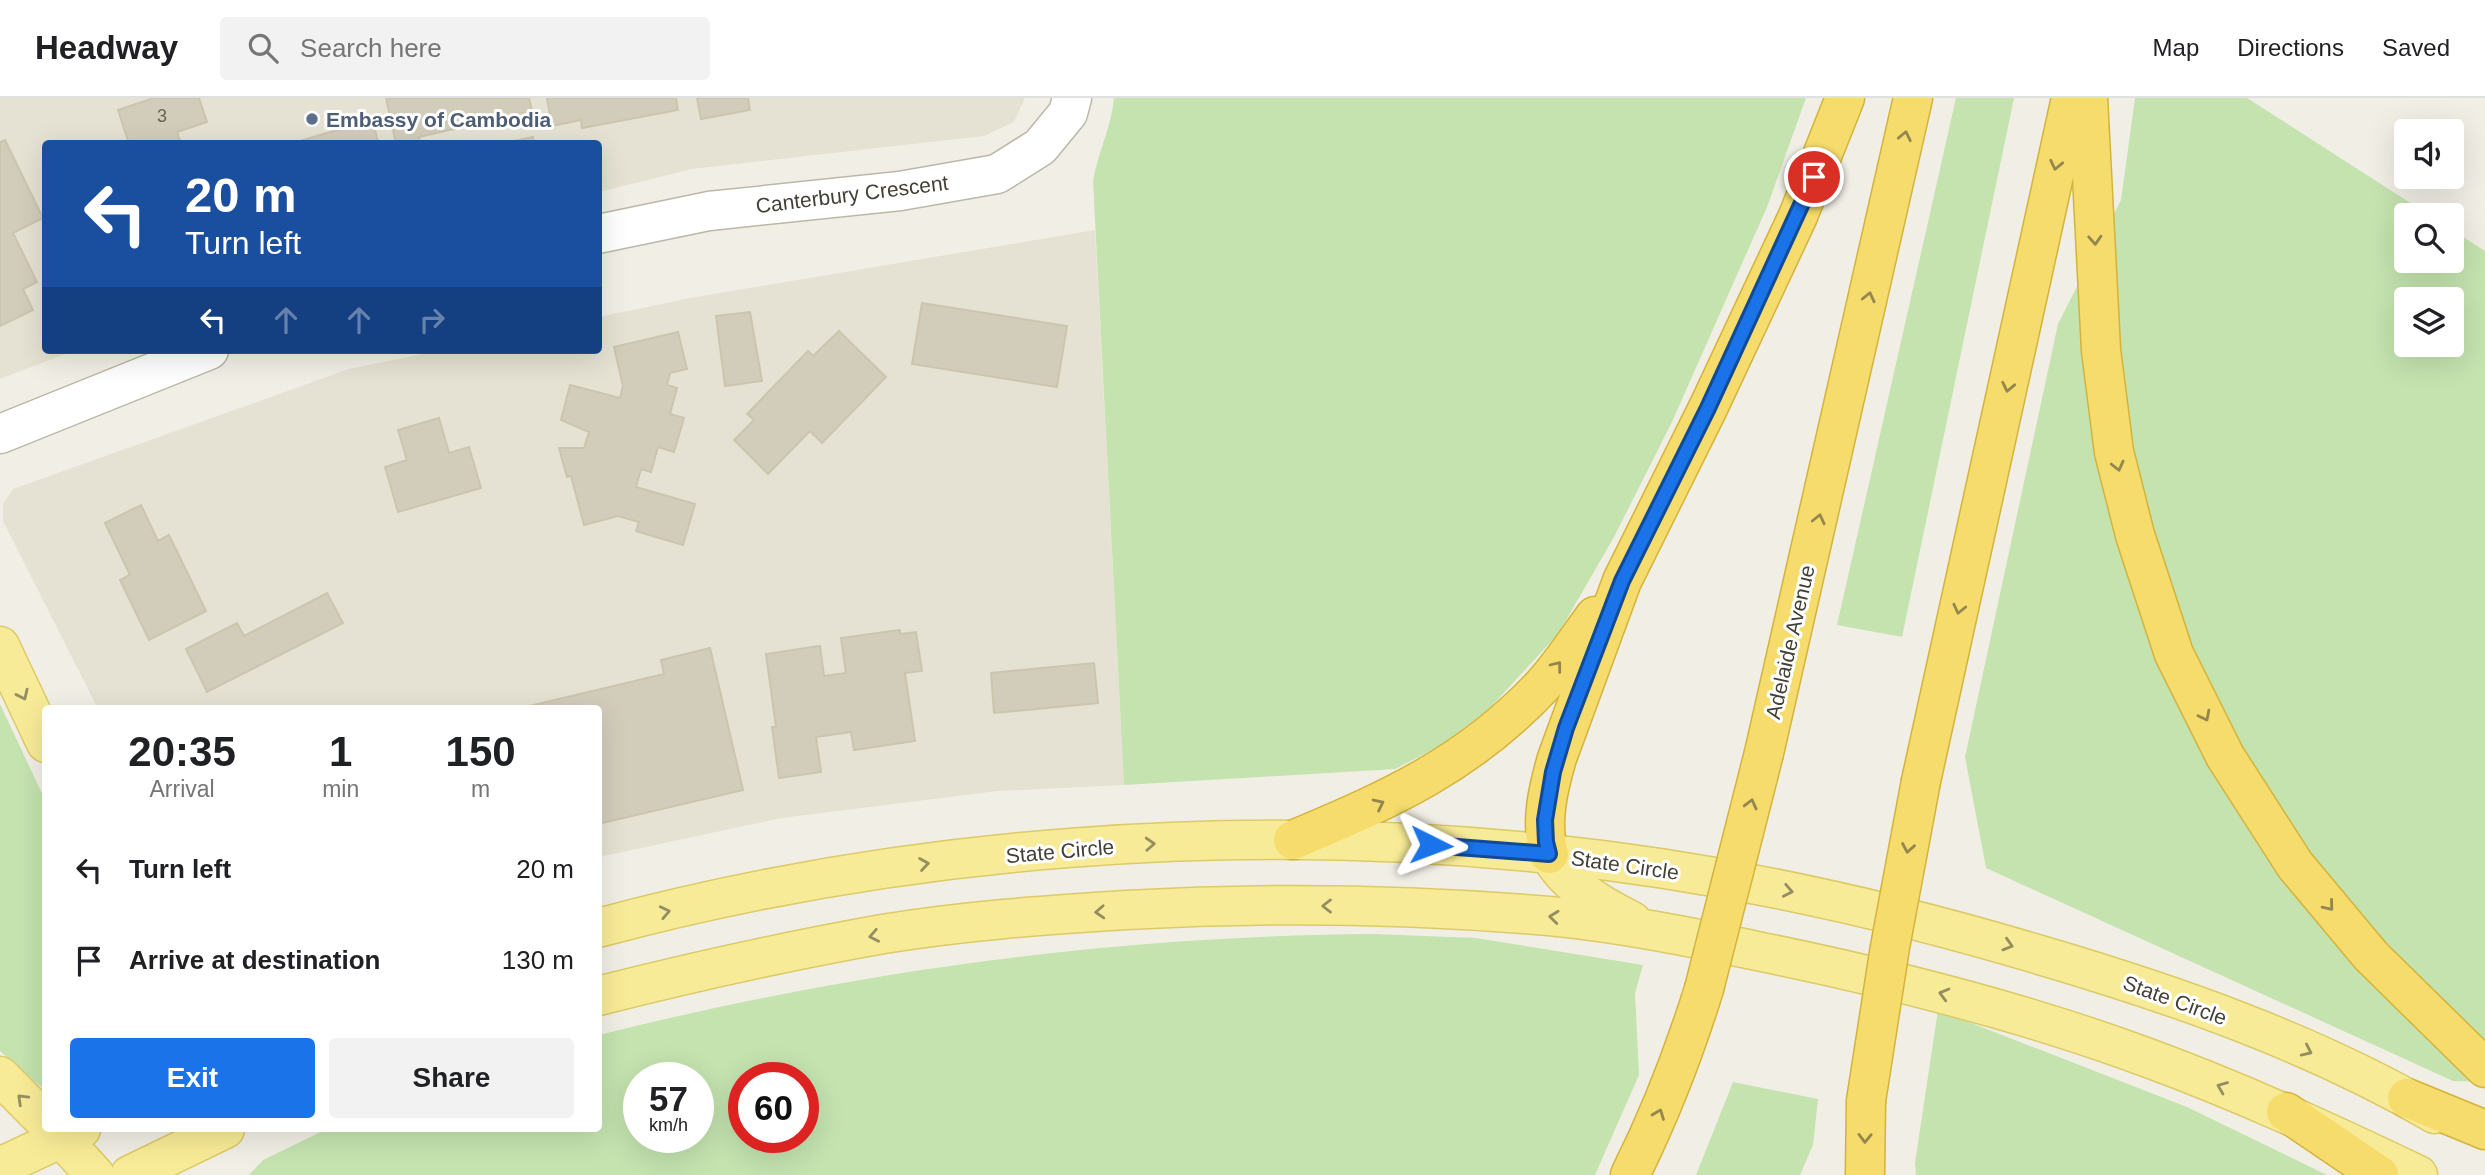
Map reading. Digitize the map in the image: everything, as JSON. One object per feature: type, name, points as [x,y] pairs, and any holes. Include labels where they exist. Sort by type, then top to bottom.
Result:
[{"type":"highway","points":[[1549,854],[1545,820],[1554,767],[1566,728],[1622,581],[1708,408],[1798,216],[1845,98]]},
{"type":"highway","name":"Adelaide Avenue","points":[[1630,1175],[1653,1129],[1704,989],[1764,753],[1828,481],[1913,98]]},
{"type":"highway","points":[[1865,1175],[1866,1101],[1890,947],[1921,780],[2071,98]]},
{"type":"highway","points":[[2088,98],[2101,350],[2114,452],[2135,535],[2174,654],[2225,756],[2295,865],[2371,956],[2485,1068]]},
{"type":"highway","points":[[1293,840],[1375,806],[1467,753],[1497,729],[1544,684],[1622,581]]},
{"type":"highway","points":[[2407,1098],[2485,1130]]},
{"type":"highway","points":[[2286,1112],[2379,1175]]},
{"type":"main road","points":[[0,646],[42,735]]},
{"type":"main road","name":"State Circle","points":[[602,927],[783,886],[950,860],[1113,846],[1293,840],[1459,846],[1549,854],[1624,863],[1787,890],[1949,928],[2104,974],[2298,1046],[2407,1098],[2485,1144]]},
{"type":"main road","points":[[1549,854],[1564,875],[1581,890],[1608,909],[1646,929]]},
{"type":"main road","points":[[602,995],[728,963],[888,934],[1049,914],[1207,905],[1365,906],[1550,916],[1646,929],[1854,971],[2010,1012],[2149,1058],[2286,1112],[2418,1175]]},
{"type":"main road","points":[[0,1076],[42,1113]]},
{"type":"main road","points":[[0,1167],[55,1132]]},
{"type":"main road","points":[[62,1132],[95,1175]]},
{"type":"main road","points":[[130,1175],[165,1154],[218,1132]]},
{"type":"street","name":"Canterbury Crescent","points":[[602,233],[709,211],[900,191],[997,174],[1040,147],[1068,113],[1072,98]]},
{"type":"street","points":[[0,434],[199,354]]},
{"type":"shaded area","points":[[0,98],[1025,98],[1014,122],[984,136],[692,169],[602,191],[602,140],[42,140],[42,354],[66,354],[0,379]]},
{"type":"shaded area","points":[[1095,230],[1124,785],[998,791],[782,818],[602,856],[602,705],[96,705],[3,521],[3,504],[13,489],[349,369],[422,354],[602,354],[602,316],[690,298]]},
{"type":"green space","points":[[1114,98],[1806,98],[1767,207],[1672,422],[1614,537],[1558,634],[1489,709],[1440,746],[1395,769],[1124,785],[1093,181]]},
{"type":"green space","points":[[1956,98],[2014,98],[1902,637],[1837,625]]},
{"type":"green space","points":[[2135,98],[2247,98],[2410,203],[2394,203],[2394,273],[2464,273],[2464,238],[2485,251],[2485,1082],[2453,1081],[1986,868],[1965,757],[2058,324],[2121,200]]},
{"type":"green space","points":[[0,704],[42,794],[42,1087],[0,1051]]},
{"type":"green space","points":[[1374,934],[1476,938],[1643,965],[1635,993],[1639,1075],[1595,1175],[249,1175],[263,1160],[321,1132],[602,1132],[602,1034],[791,992],[887,975],[1080,950],[1276,936]]},
{"type":"green space","points":[[1938,1010],[2187,1107],[2327,1175],[1916,1175],[1915,1163]]},
{"type":"green space","points":[[1733,1082],[1818,1099],[1813,1145],[1800,1175],[1696,1175]]},
{"type":"building","points":[[154,98],[199,98],[207,122],[177,132],[180,140],[128,140],[118,110]]},
{"type":"building","points":[[386,98],[529,98],[532,111],[419,137],[419,140],[395,140]]},
{"type":"building","points":[[547,98],[676,98],[678,110],[582,128],[581,120],[552,126]]},
{"type":"building","points":[[697,98],[748,98],[750,110],[701,119]]},
{"type":"building","points":[[372,120],[378,140],[303,140]]},
{"type":"building","points":[[5,140],[42,218],[13,233],[37,282],[23,289],[33,310],[0,326],[0,142]]},
{"type":"building","points":[[922,303],[1067,326],[1057,387],[912,364]]},
{"type":"building","points":[[750,312],[762,381],[725,386],[716,316]]},
{"type":"building","points":[[839,331],[886,377],[822,443],[810,431],[768,474],[734,440],[754,420],[747,414],[808,351],[813,356]]},
{"type":"building","points":[[678,332],[687,369],[670,373],[667,385],[677,388],[670,414],[684,418],[674,452],[658,447],[651,472],[641,469],[636,487],[695,504],[683,545],[636,531],[639,522],[618,516],[584,525],[571,476],[567,477],[559,448],[584,448],[589,432],[561,420],[570,385],[620,398],[623,386],[614,347]]},
{"type":"building","points":[[439,418],[449,453],[469,447],[481,488],[398,512],[385,467],[407,460],[398,430]]},
{"type":"building","points":[[141,505],[158,541],[169,535],[206,611],[149,640],[120,580],[130,575],[105,523]]},
{"type":"building","points":[[327,593],[343,623],[207,692],[186,649],[237,623],[244,636]]},
{"type":"building","points":[[900,630],[900,634],[916,632],[922,671],[905,673],[915,741],[854,750],[851,732],[816,737],[821,772],[779,778],[772,727],[776,727],[766,654],[820,646],[824,676],[846,673],[841,638]]},
{"type":"building","points":[[710,648],[743,790],[602,823],[602,705],[534,705],[664,674],[661,660]]},
{"type":"building","points":[[1094,663],[1098,703],[994,713],[991,673]]},
{"type":"place","name":"Embassy of Cambodia","points":[[312,119]]},
{"type":"route","points":[[1431,845],[1549,854],[1545,820],[1549,786],[1566,728],[1622,581],[1708,408],[1814,177]]}]
